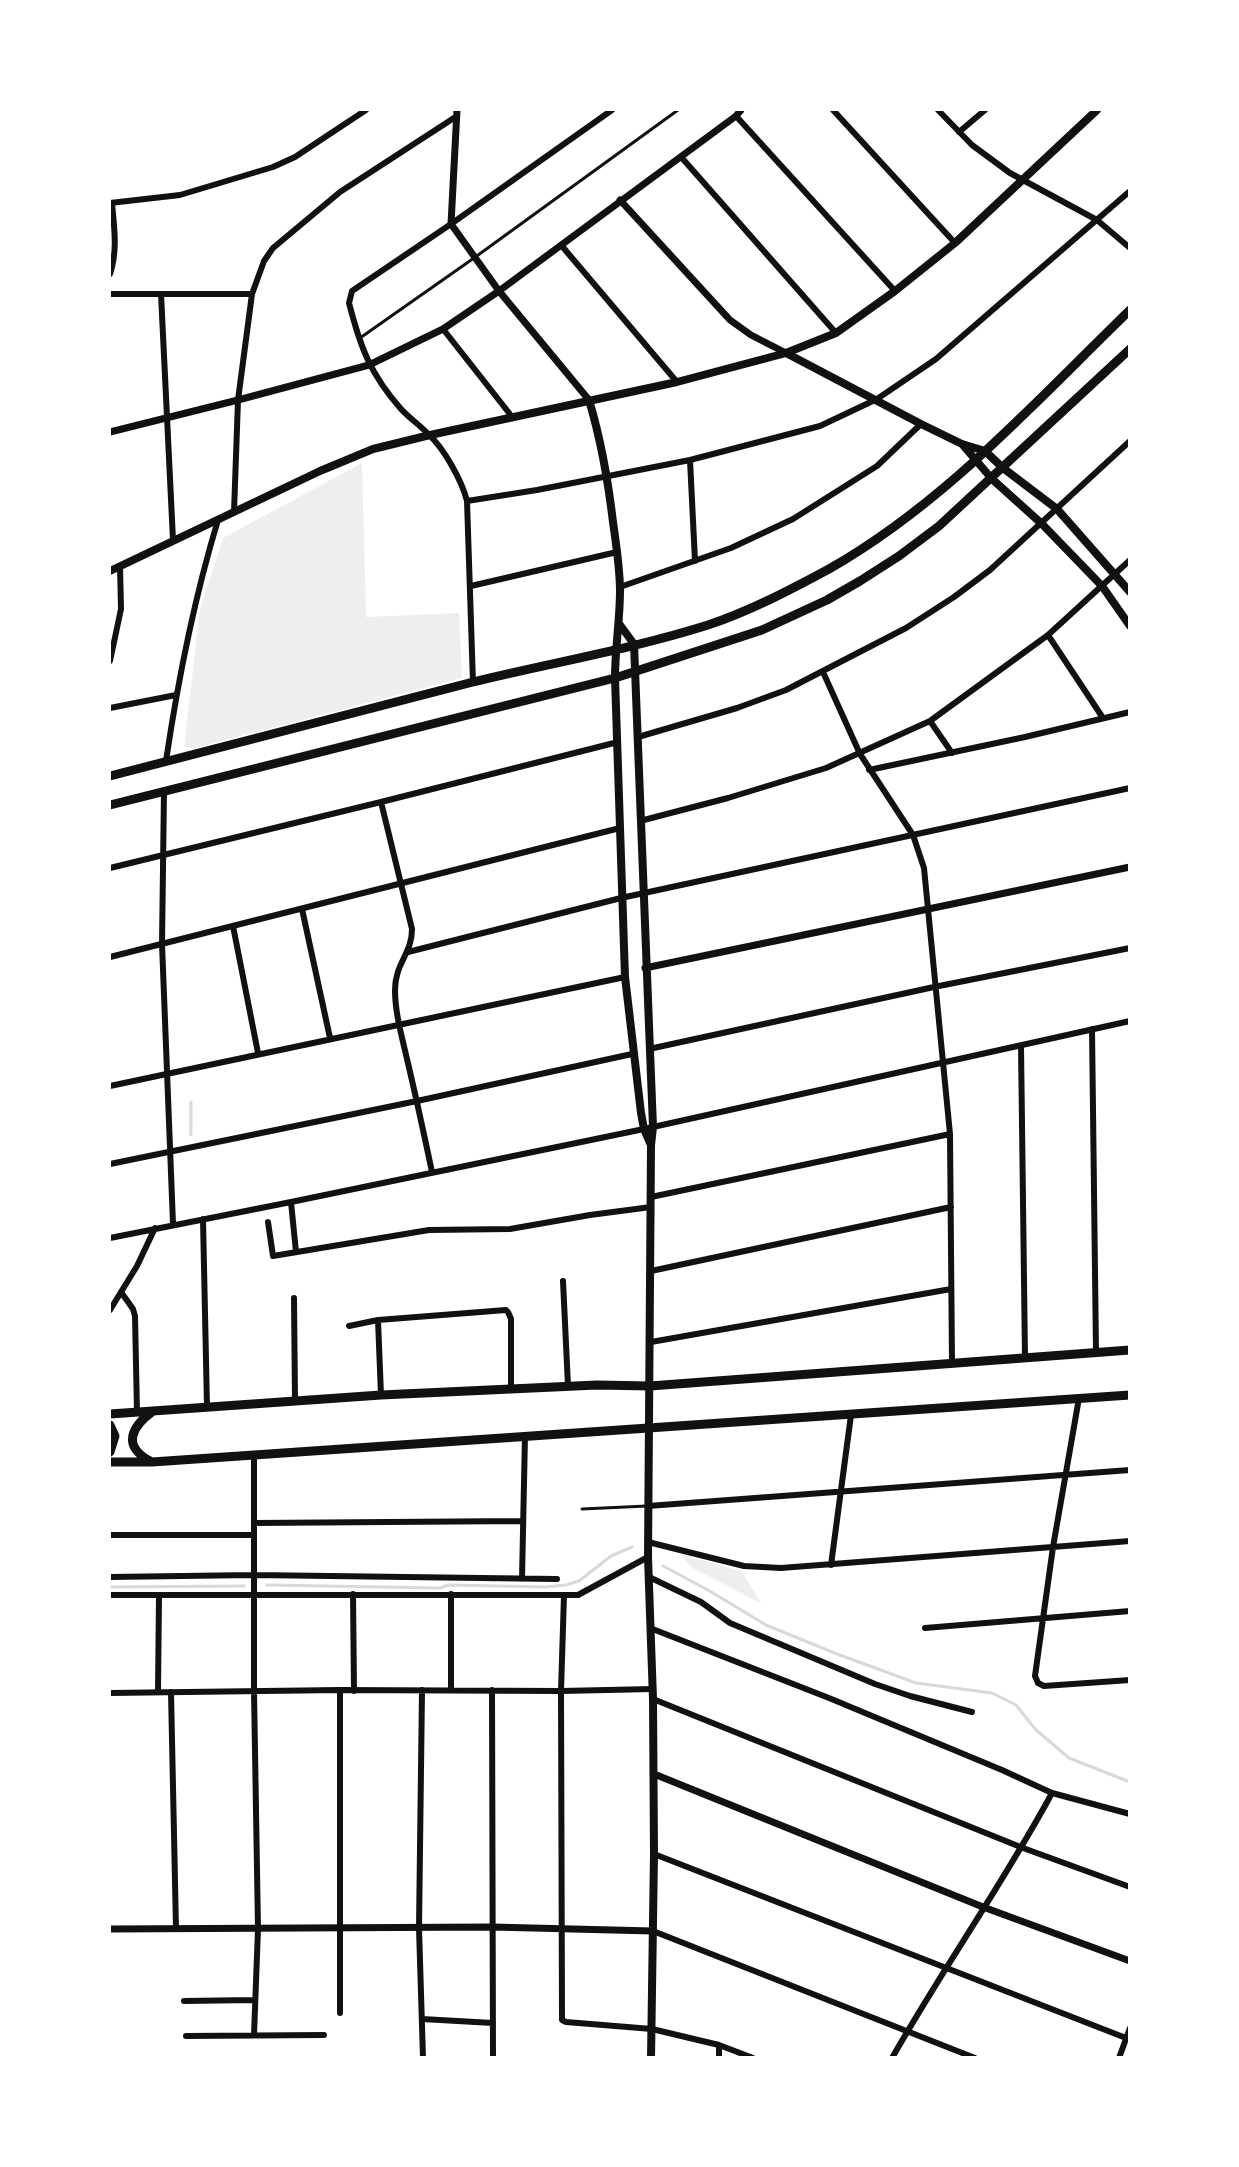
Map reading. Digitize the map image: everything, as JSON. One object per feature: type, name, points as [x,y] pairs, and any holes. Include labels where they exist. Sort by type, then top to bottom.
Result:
[{"type":"main road","points":[[110,571],[373,449],[676,381],[786,353],[836,333],[895,291],[955,243],[1097,110]]},
{"type":"main road","points":[[110,776],[473,682],[634,644],[741,613],[829,569],[919,509],[985,451],[1130,310]]},
{"type":"main road","points":[[110,805],[615,678],[762,630],[827,600],[899,556],[939,526],[1130,349]]},
{"type":"main road","points":[[786,353],[921,424],[962,444],[985,451],[1003,468],[1057,509],[1130,592]]},
{"type":"main road","points":[[589,400],[600,437],[607,476],[620,587],[620,625],[615,648],[615,678],[625,977],[632,1054],[651,1145],[648,1506],[654,1774],[651,2058]]},
{"type":"main road","points":[[962,444],[992,479],[1042,524],[1102,586],[1130,626]]},
{"type":"main road","points":[[620,625],[634,644],[649,1049],[648,1128]]},
{"type":"main road","points":[[110,1414],[381,1395],[568,1386],[650,1386],[1130,1350]]},
{"type":"main road","points":[[110,1462],[152,1462],[649,1426],[851,1415],[1130,1395]]},
{"type":"main road","points":[[152,1462],[137,1452],[132,1436],[142,1419],[153,1411]]},
{"type":"main road","points":[[110,1425],[114,1436],[110,1452]]},
{"type":"street","points":[[110,274],[116,242],[111,203],[180,195],[273,167],[295,157],[366,110]]},
{"type":"street","points":[[473,682],[471,586],[465,490],[430,435],[400,408],[369,365],[358,340],[349,297],[352,291],[452,224],[612,110]]},
{"type":"street","points":[[110,432],[369,365],[443,329],[500,291],[620,200],[682,158],[741,110]]},
{"type":"street","points":[[833,110],[955,243]]},
{"type":"street","points":[[938,110],[972,145],[1021,180],[1097,220],[1130,248]]},
{"type":"street","points":[[958,132],[985,110]]},
{"type":"street","points":[[457,113],[452,224],[474,258],[589,400]]},
{"type":"street","points":[[234,512],[238,400],[252,294],[264,261],[280,242],[340,192],[457,113]]},
{"type":"street","points":[[736,116],[895,291]]},
{"type":"street","points":[[682,158],[836,333]]},
{"type":"street","points":[[467,501],[537,490],[690,460],[820,426],[877,399],[936,359],[1130,191]]},
{"type":"street","points":[[620,200],[730,320],[751,335],[786,353]]},
{"type":"street","points":[[561,245],[676,381]]},
{"type":"street","points":[[110,294],[252,294]]},
{"type":"street","points":[[161,294],[173,540]]},
{"type":"street","points":[[443,329],[513,418]]},
{"type":"street","points":[[620,587],[730,548],[793,519],[877,466],[921,424]]},
{"type":"street","points":[[638,737],[737,708],[786,690],[906,628],[990,570],[1130,441]]},
{"type":"street","points":[[690,460],[695,561]]},
{"type":"street","points":[[166,762],[176,694],[203,569],[218,520]]},
{"type":"street","points":[[471,586],[617,552]]},
{"type":"street","points":[[640,821],[750,792],[826,768],[930,721],[1048,635],[1130,560]]},
{"type":"street","points":[[110,661],[121,609],[120,566]]},
{"type":"street","points":[[1048,635],[1103,718]]},
{"type":"street","points":[[823,672],[860,754],[913,835],[924,868],[950,1134],[952,1363]]},
{"type":"street","points":[[110,708],[176,694]]},
{"type":"street","points":[[869,770],[1130,712]]},
{"type":"street","points":[[930,721],[952,753]]},
{"type":"street","points":[[110,868],[618,742]]},
{"type":"street","points":[[408,952],[643,893],[1130,788]]},
{"type":"street","points":[[164,791],[162,944],[173,1224]]},
{"type":"street","points":[[381,802],[412,929],[412,940],[408,952],[396,974],[395,991],[400,1026],[432,1172]]},
{"type":"street","points":[[110,957],[620,828]]},
{"type":"street","points":[[645,968],[1130,867]]},
{"type":"street","points":[[302,909],[330,1038]]},
{"type":"street","points":[[233,927],[258,1053]]},
{"type":"street","points":[[649,1049],[934,987],[1130,948]]},
{"type":"street","points":[[110,1086],[625,977]]},
{"type":"street","points":[[110,1238],[648,1128],[1130,1021]]},
{"type":"street","points":[[1092,1029],[1096,1352]]},
{"type":"street","points":[[1021,1046],[1025,1357]]},
{"type":"street","points":[[110,1164],[632,1054]]},
{"type":"street","points":[[651,1197],[950,1134]]},
{"type":"street","points":[[291,1202],[296,1252]]},
{"type":"street","points":[[268,1222],[273,1256],[429,1230],[510,1229],[651,1207]]},
{"type":"street","points":[[651,1271],[951,1207]]},
{"type":"street","points":[[203,1219],[207,1407]]},
{"type":"street","points":[[110,1310],[138,1266],[155,1228]]},
{"type":"street","points":[[563,1281],[568,1386]]},
{"type":"street","points":[[651,1342],[951,1289]]},
{"type":"street","points":[[122,1292],[135,1316],[137,1412]]},
{"type":"street","points":[[294,1298],[295,1400]]},
{"type":"street","points":[[349,1326],[378,1320],[502,1310],[508,1312],[511,1319],[511,1389]]},
{"type":"street","points":[[378,1320],[381,1395]]},
{"type":"street","points":[[1079,1398],[1053,1547],[1035,1677],[1038,1683],[1052,1685],[1130,1680]]},
{"type":"street","points":[[831,1564],[851,1415]]},
{"type":"street","points":[[522,1580],[525,1435]]},
{"type":"street","points":[[254,1455],[254,1691],[258,1929],[254,2035]]},
{"type":"street","points":[[648,1506],[1130,1470]]},
{"type":"street","points":[[254,1523],[523,1521]]},
{"type":"street","points":[[110,1535],[254,1535]]},
{"type":"street","points":[[648,1542],[744,1566],[781,1568],[1130,1541]]},
{"type":"street","points":[[110,1595],[564,1595],[582,1593],[648,1557]]},
{"type":"street","points":[[110,1577],[254,1575],[557,1579]]},
{"type":"street","points":[[649,1577],[701,1602],[730,1623],[875,1684],[910,1696],[972,1712]]},
{"type":"street","points":[[353,1594],[354,1691]]},
{"type":"street","points":[[451,1594],[451,1690]]},
{"type":"street","points":[[564,1595],[561,1691],[562,2020],[652,2029],[719,2045],[753,2058]]},
{"type":"street","points":[[159,1596],[159,1692]]},
{"type":"street","points":[[925,1628],[1130,1611]]},
{"type":"street","points":[[650,1628],[829,1698],[1052,1793],[1130,1814]]},
{"type":"street","points":[[110,1693],[653,1689]]},
{"type":"street","points":[[340,1690],[340,2013]]},
{"type":"street","points":[[422,1690],[419,1928],[423,2058]]},
{"type":"street","points":[[492,1690],[494,2058]]},
{"type":"street","points":[[171,1692],[176,1929]]},
{"type":"street","points":[[653,1699],[1023,1848],[1130,1887]]},
{"type":"street","points":[[654,1774],[983,1907],[1130,1961]]},
{"type":"street","points":[[892,2058],[983,1907],[1023,1848],[1052,1793]]},
{"type":"street","points":[[654,1854],[1126,2038]]},
{"type":"street","points":[[110,1929],[492,1927],[653,1931],[975,2058]]},
{"type":"street","points":[[184,2001],[254,2000]]},
{"type":"street","points":[[422,2019],[493,2023]]},
{"type":"street","points":[[1119,2058],[1130,2028]]},
{"type":"street","points":[[186,2036],[324,2035]]},
{"type":"street","points":[[719,2045],[719,2058]]},
{"type":"lane","points":[[358,340],[678,110]]},
{"type":"lane","points":[[582,1509],[648,1506]]},
{"type":"shaded area","points":[[362,463],[366,617],[459,613],[462,678],[195,748],[184,747],[200,609],[223,538]]},
{"type":"shaded area","points":[[680,1554],[741,1571],[762,1604],[691,1567]]},
{"type":"waterway","points":[[191,1102],[191,1135]]},
{"type":"waterway","points":[[267,1585],[440,1588],[448,1585],[546,1587],[566,1585],[579,1581],[611,1556],[632,1547]]},
{"type":"waterway","points":[[663,1566],[766,1625],[837,1654],[916,1683],[992,1693],[1016,1705],[1035,1729],[1069,1758],[1130,1782]]},
{"type":"waterway","points":[[110,1587],[244,1586]]}]
